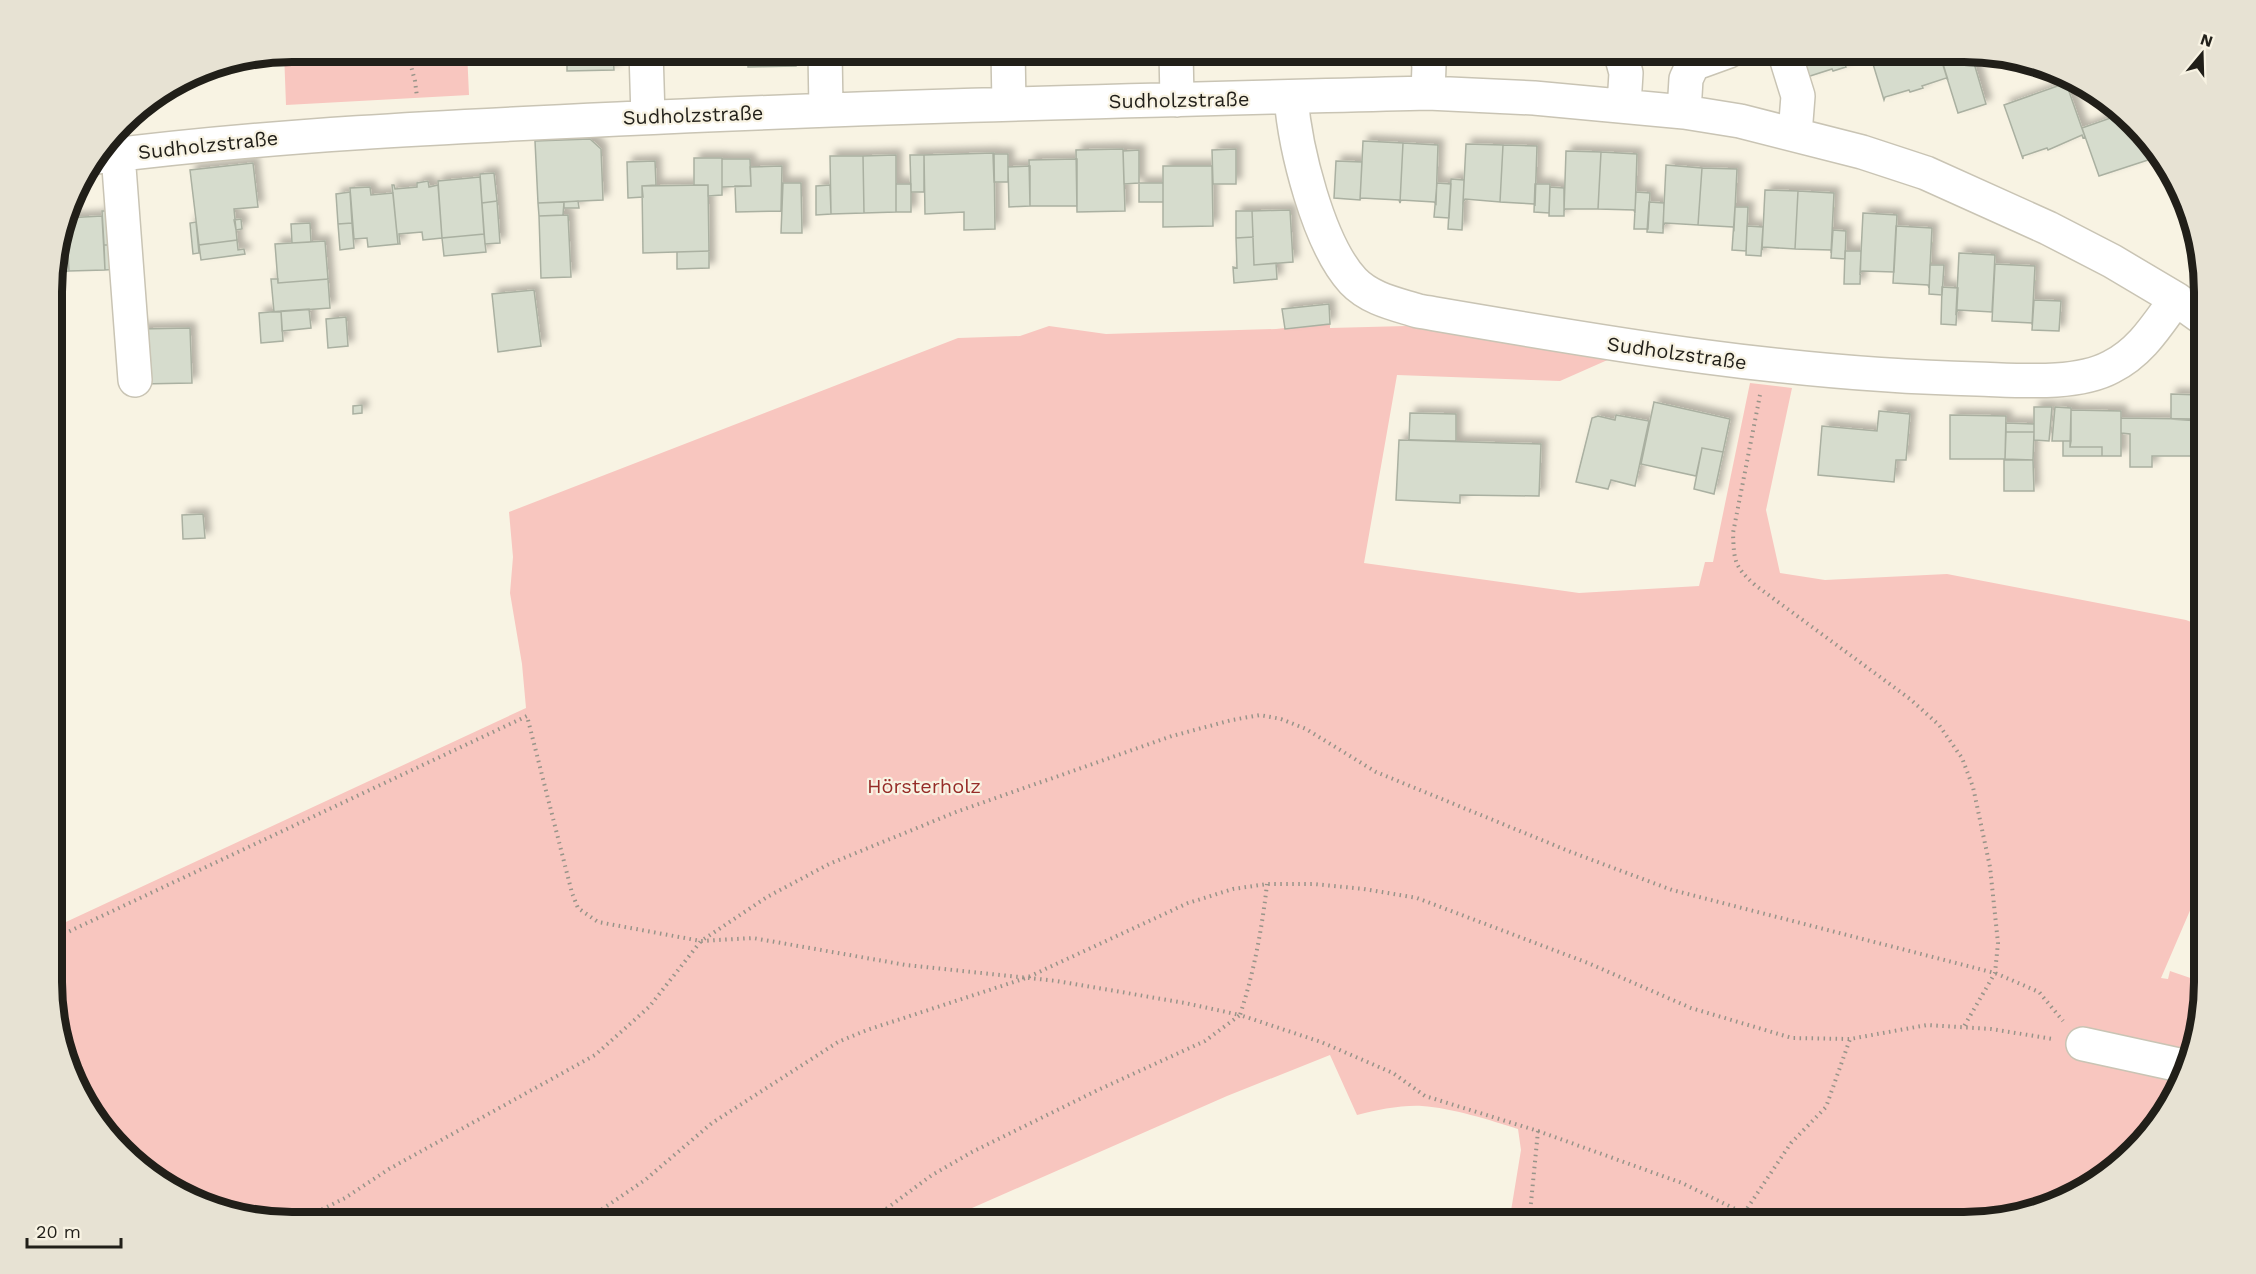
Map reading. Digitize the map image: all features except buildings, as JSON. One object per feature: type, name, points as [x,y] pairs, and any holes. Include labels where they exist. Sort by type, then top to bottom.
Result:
[{"type":"street","points":[[646,62],[648,117]]},
{"type":"street","points":[[825,62],[826,110]]},
{"type":"street","points":[[1008,62],[1009,104]]},
{"type":"street","points":[[1176,62],[1177,100]]},
{"type":"street","points":[[1428,62],[1428,93]]},
{"type":"street","points":[[1623,62],[1626,73],[1624,105]]},
{"type":"street","points":[[1684,112],[1686,79],[1693,64],[1699,62]]},
{"type":"street","points":[[1787,62],[1798,96],[1795,134]]},
{"type":"street","name":"Sudholzstraße","points":[[108,155],[264,138],[648,117],[1009,104],[1428,93],[1534,98],[1624,105],[1740,121],[1795,134],[1926,173],[2048,228],[2112,261],[2194,312]]},
{"type":"street","name":"Sudholzstraße","points":[[1291,97],[1293,124],[1302,167],[1330,247],[1353,282],[1380,300],[1419,311],[1592,341],[1766,365],[1949,378],[2071,379],[2110,368],[2133,353],[2148,338],[2176,299]]},
{"type":"street","points":[[108,155],[135,380]]},
{"type":"street","points":[[2083,1044],[2179,1065]]},
{"type":"path","points":[[410,62],[415,81],[420,128]]},
{"type":"path","points":[[1766,365],[1734,533],[1734,556],[1739,571],[1755,585],[1910,699],[1939,725],[1962,758],[1973,787],[1990,867],[1998,943],[1995,973],[1963,1028]]},
{"type":"path","points":[[317,1212],[345,1198],[388,1169],[595,1055],[649,1007],[701,941],[767,897],[829,864],[956,812],[1172,736],[1260,715],[1281,719],[1306,729],[1376,772],[1571,852],[1672,890],[1995,973],[2039,992],[2083,1044]]},
{"type":"path","points":[[62,935],[526,716],[572,893],[578,908],[598,922],[701,941],[753,938],[906,964],[1057,981],[1240,1015],[1322,1042],[1373,1064],[1393,1073],[1425,1096],[1538,1131],[1682,1183],[1742,1212]]},
{"type":"path","points":[[598,1212],[645,1180],[712,1123],[838,1042],[878,1026],[1026,978],[1188,903],[1233,889],[1267,884],[1324,885],[1417,898],[1588,963],[1691,1008],[1792,1038],[1850,1039],[1927,1025],[1991,1029],[2083,1044]]},
{"type":"path","points":[[882,1212],[952,1163],[1100,1089],[1204,1041],[1240,1015],[1253,975],[1262,930],[1267,884]]},
{"type":"path","points":[[1745,1212],[1791,1143],[1826,1107],[1850,1039]]},
{"type":"path","points":[[1530,1212],[1538,1131]]},
{"type":"green space","points":[[284,62],[468,62],[469,95],[286,105]]},
{"type":"green space","name":"Hörsterholz","points":[[1330,323],[1330,328],[1406,326],[1612,358],[1560,381],[1397,375],[1364,563],[1579,593],[1699,586],[1705,562],[1713,562],[1750,383],[1792,388],[1766,510],[1780,573],[1825,580],[1947,574],[2194,623],[2194,901],[2161,978],[2168,979],[2170,971],[2194,979],[2193,1012],[2187,1042],[2171,1084],[2156,1110],[2127,1145],[2092,1174],[2066,1189],[2024,1205],[1994,1211],[1511,1212],[1521,1150],[1518,1129],[1434,1107],[1397,1107],[1357,1115],[1330,1055],[1227,1096],[963,1212],[277,1212],[232,1205],[177,1182],[129,1145],[100,1110],[85,1084],[69,1042],[62,997],[62,924],[526,708],[522,664],[510,593],[513,557],[509,512],[958,338],[1020,336],[1049,326],[1106,334],[1276,329]]}]
